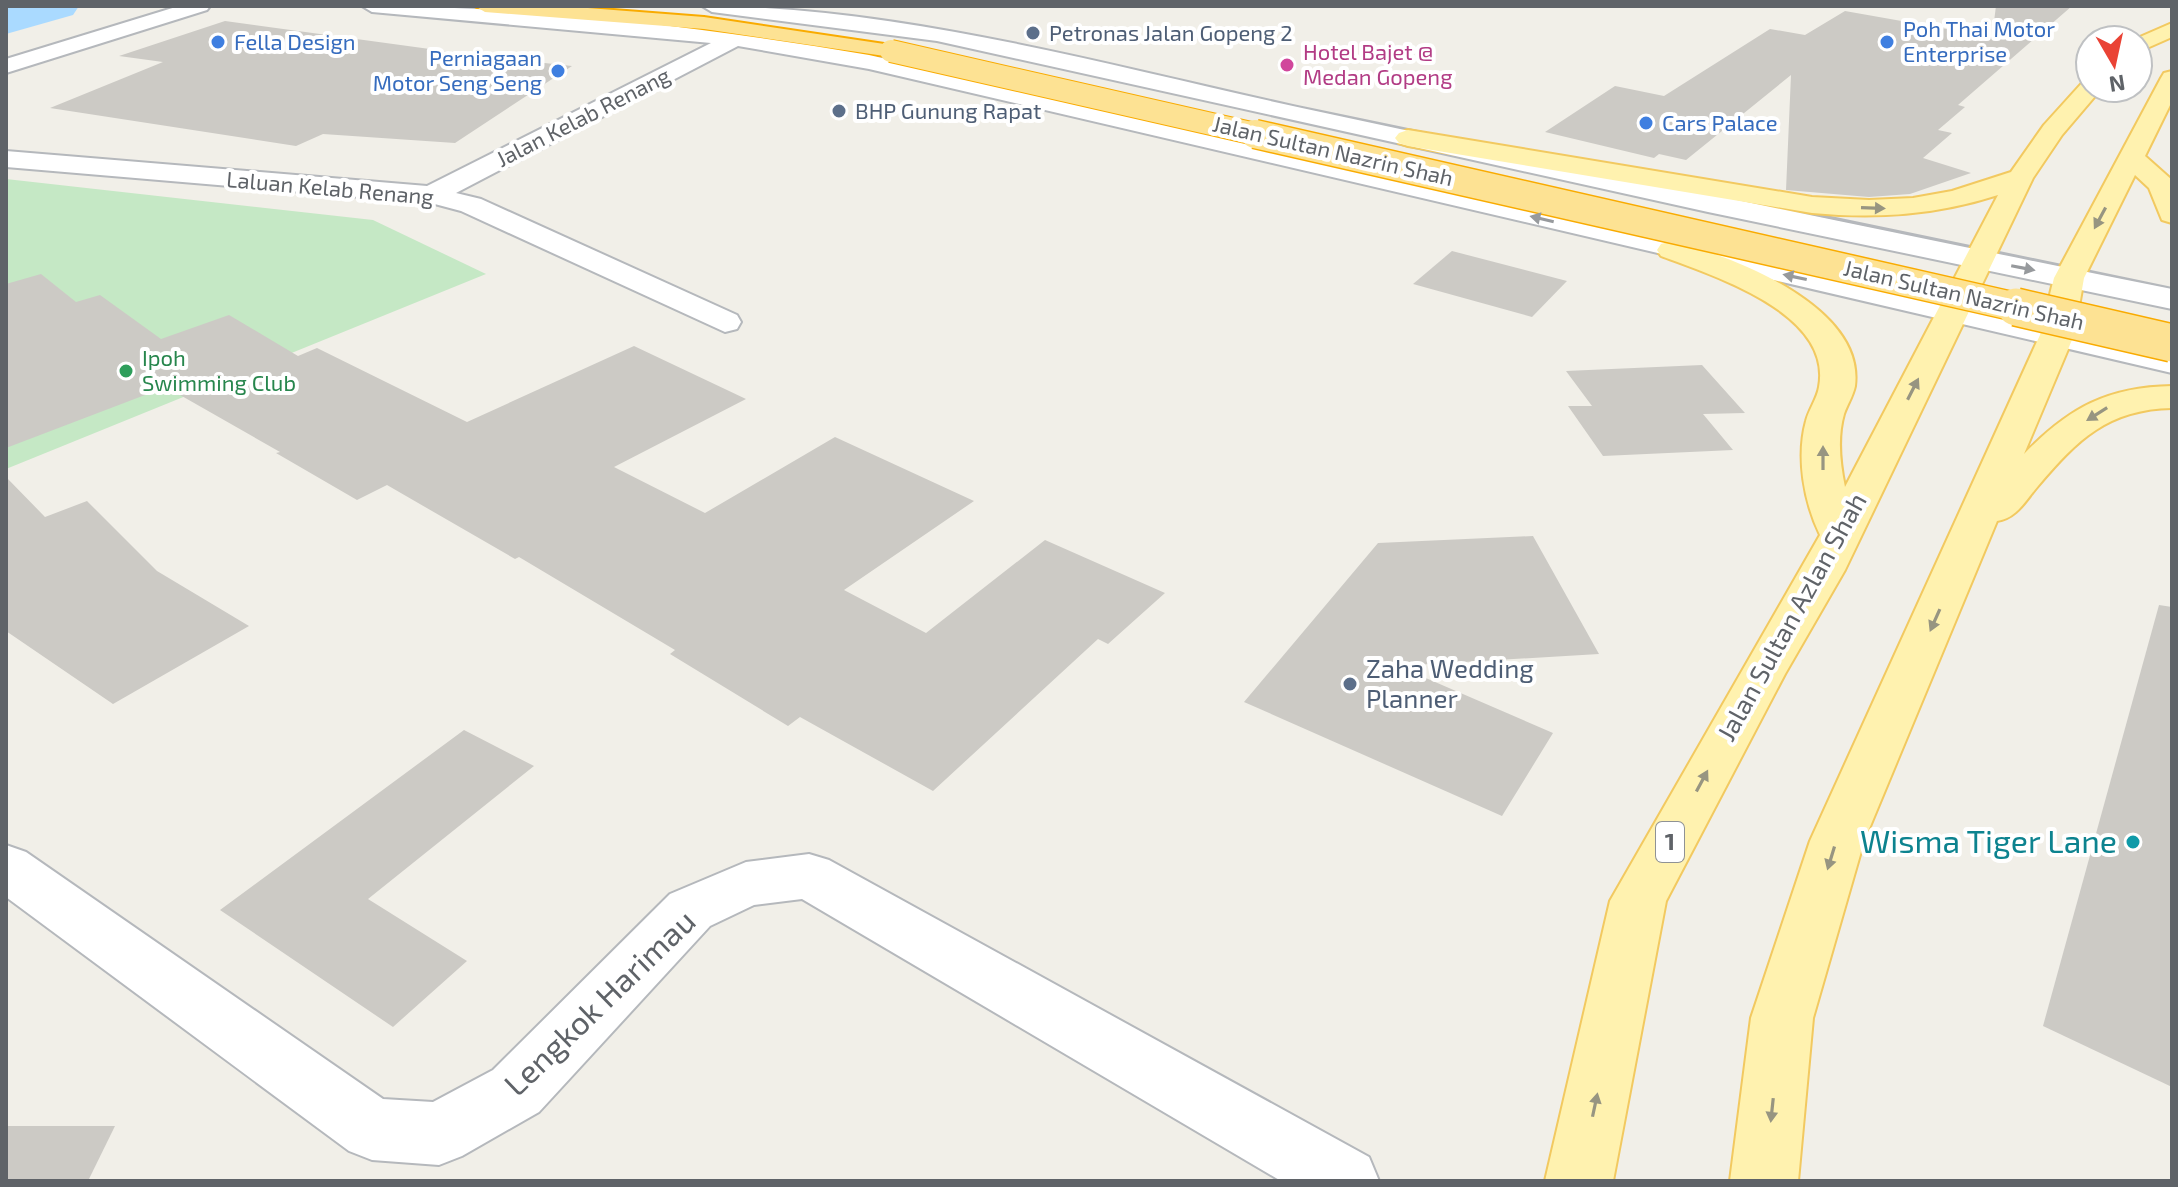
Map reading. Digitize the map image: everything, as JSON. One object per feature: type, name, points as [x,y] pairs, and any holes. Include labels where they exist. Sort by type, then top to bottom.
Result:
[{"type":"highway","name":"Jalan Sultan Nazrin Shah","points":[[485,6],[704,23],[902,48],[2172,343]]},
{"type":"highway","name":"Jalan Sultan Nazrin Shah","points":[[596,6],[771,22],[902,48],[2172,325]]},
{"type":"main road","points":[[2154,38],[2172,29]]},
{"type":"main road","points":[[1764,1181],[1782,1018],[1837,841],[1967,549],[2057,335],[2069,278],[2172,78]]},
{"type":"main road","name":"Jalan Sultan Azlan Shah","points":[[1579,1181],[1638,901],[1761,674],[1823,570],[2020,178],[2053,130],[2076,104]]},
{"type":"main road","points":[[1408,138],[1744,195],[1842,207],[1895,208],[1940,203],[1978,194],[2020,178]]},
{"type":"main road","points":[[2132,158],[2162,185],[2172,214]]},
{"type":"main road","points":[[1682,252],[1736,273],[1782,298],[1816,323],[1834,352],[1838,384],[1823,424],[1823,485],[1839,533]]},
{"type":"main road","points":[[1967,549],[2028,472],[2067,435],[2104,408],[2153,397],[2172,397]]},
{"type":"street","points":[[6,66],[200,6]]},
{"type":"street","points":[[372,6],[735,39],[869,62],[2172,363]]},
{"type":"street","points":[[712,6],[937,35],[1708,204],[2172,299]]},
{"type":"street","name":"Jalan Kelab Renang","points":[[431,195],[735,39]]},
{"type":"street","name":"Laluan Kelab Renang","points":[[6,159],[431,195],[471,205],[725,322]]},
{"type":"street","points":[[1682,252],[1746,247],[1755,227],[1708,204]]},
{"type":"street","name":"Lengkok Harimau","points":[[6,867],[372,1129],[439,1134],[516,1091],[690,910],[746,884],[809,876],[1345,1181]]},
{"type":"green space","name":"Ipoh Swimming Club","points":[[6,179],[373,220],[486,274],[6,469]]},
{"type":"building","points":[[1996,6],[2072,6],[1958,105],[1965,107],[1938,130],[1952,133],[1923,158],[1971,173],[1910,194],[1869,197],[1786,190],[1791,75],[1686,160],[1659,154],[1654,158],[1545,132],[1615,86],[1664,96],[1770,29],[1805,35],[1845,11],[1992,37]]},
{"type":"building","points":[[225,21],[572,66],[455,143],[323,134],[296,146],[50,108],[163,62],[119,56]]},
{"type":"building","points":[[1452,251],[1567,281],[1532,317],[1413,284]]},
{"type":"building","points":[[41,274],[76,302],[100,295],[161,339],[229,315],[298,356],[317,348],[467,422],[634,346],[746,399],[614,467],[705,513],[835,437],[974,501],[844,590],[926,633],[1045,540],[1165,593],[1108,644],[1098,639],[933,791],[800,717],[788,726],[670,654],[675,650],[519,557],[515,559],[387,485],[357,500],[166,387],[6,448],[6,284]]},
{"type":"building","points":[[1702,365],[1745,413],[1703,414],[1733,450],[1603,456],[1568,406],[1592,406],[1566,371]]},
{"type":"building","points":[[6,477],[45,517],[87,501],[157,571],[249,626],[113,704],[6,631]]},
{"type":"building","name":"Zaha Wedding Planner","points":[[1533,536],[1599,654],[1398,666],[1553,733],[1502,816],[1244,702],[1378,543]]},
{"type":"building","name":"Wisma Tiger Lane","points":[[2159,605],[2172,607],[2172,1087],[2043,1026]]},
{"type":"building","points":[[464,730],[534,766],[368,899],[467,961],[393,1027],[220,910]]},
{"type":"building","points":[[6,1126],[115,1126],[88,1181],[6,1181]]},
{"type":"waterway","points":[[6,21],[58,6]]},
{"type":"place","name":"Petronas Jalan Gopeng 2","points":[[1033,33]]},
{"type":"place","name":"Fella Design","points":[[218,42]]},
{"type":"place","name":"Poh Thai Motor Enterprise","points":[[1887,42]]},
{"type":"place","name":"Hotel Bajet @ Medan Gopeng","points":[[1287,65]]},
{"type":"place","name":"Perniagaan Motor Seng Seng","points":[[558,71]]},
{"type":"place","name":"BHP Gunung Rapat","points":[[839,111]]},
{"type":"place","name":"Cars Palace","points":[[1646,123]]},
{"type":"place","name":"Ipoh Swimming Club","points":[[126,371]]},
{"type":"place","name":"Zaha Wedding Planner","points":[[1350,684]]},
{"type":"place","name":"Wisma Tiger Lane","points":[[2133,842]]}]
